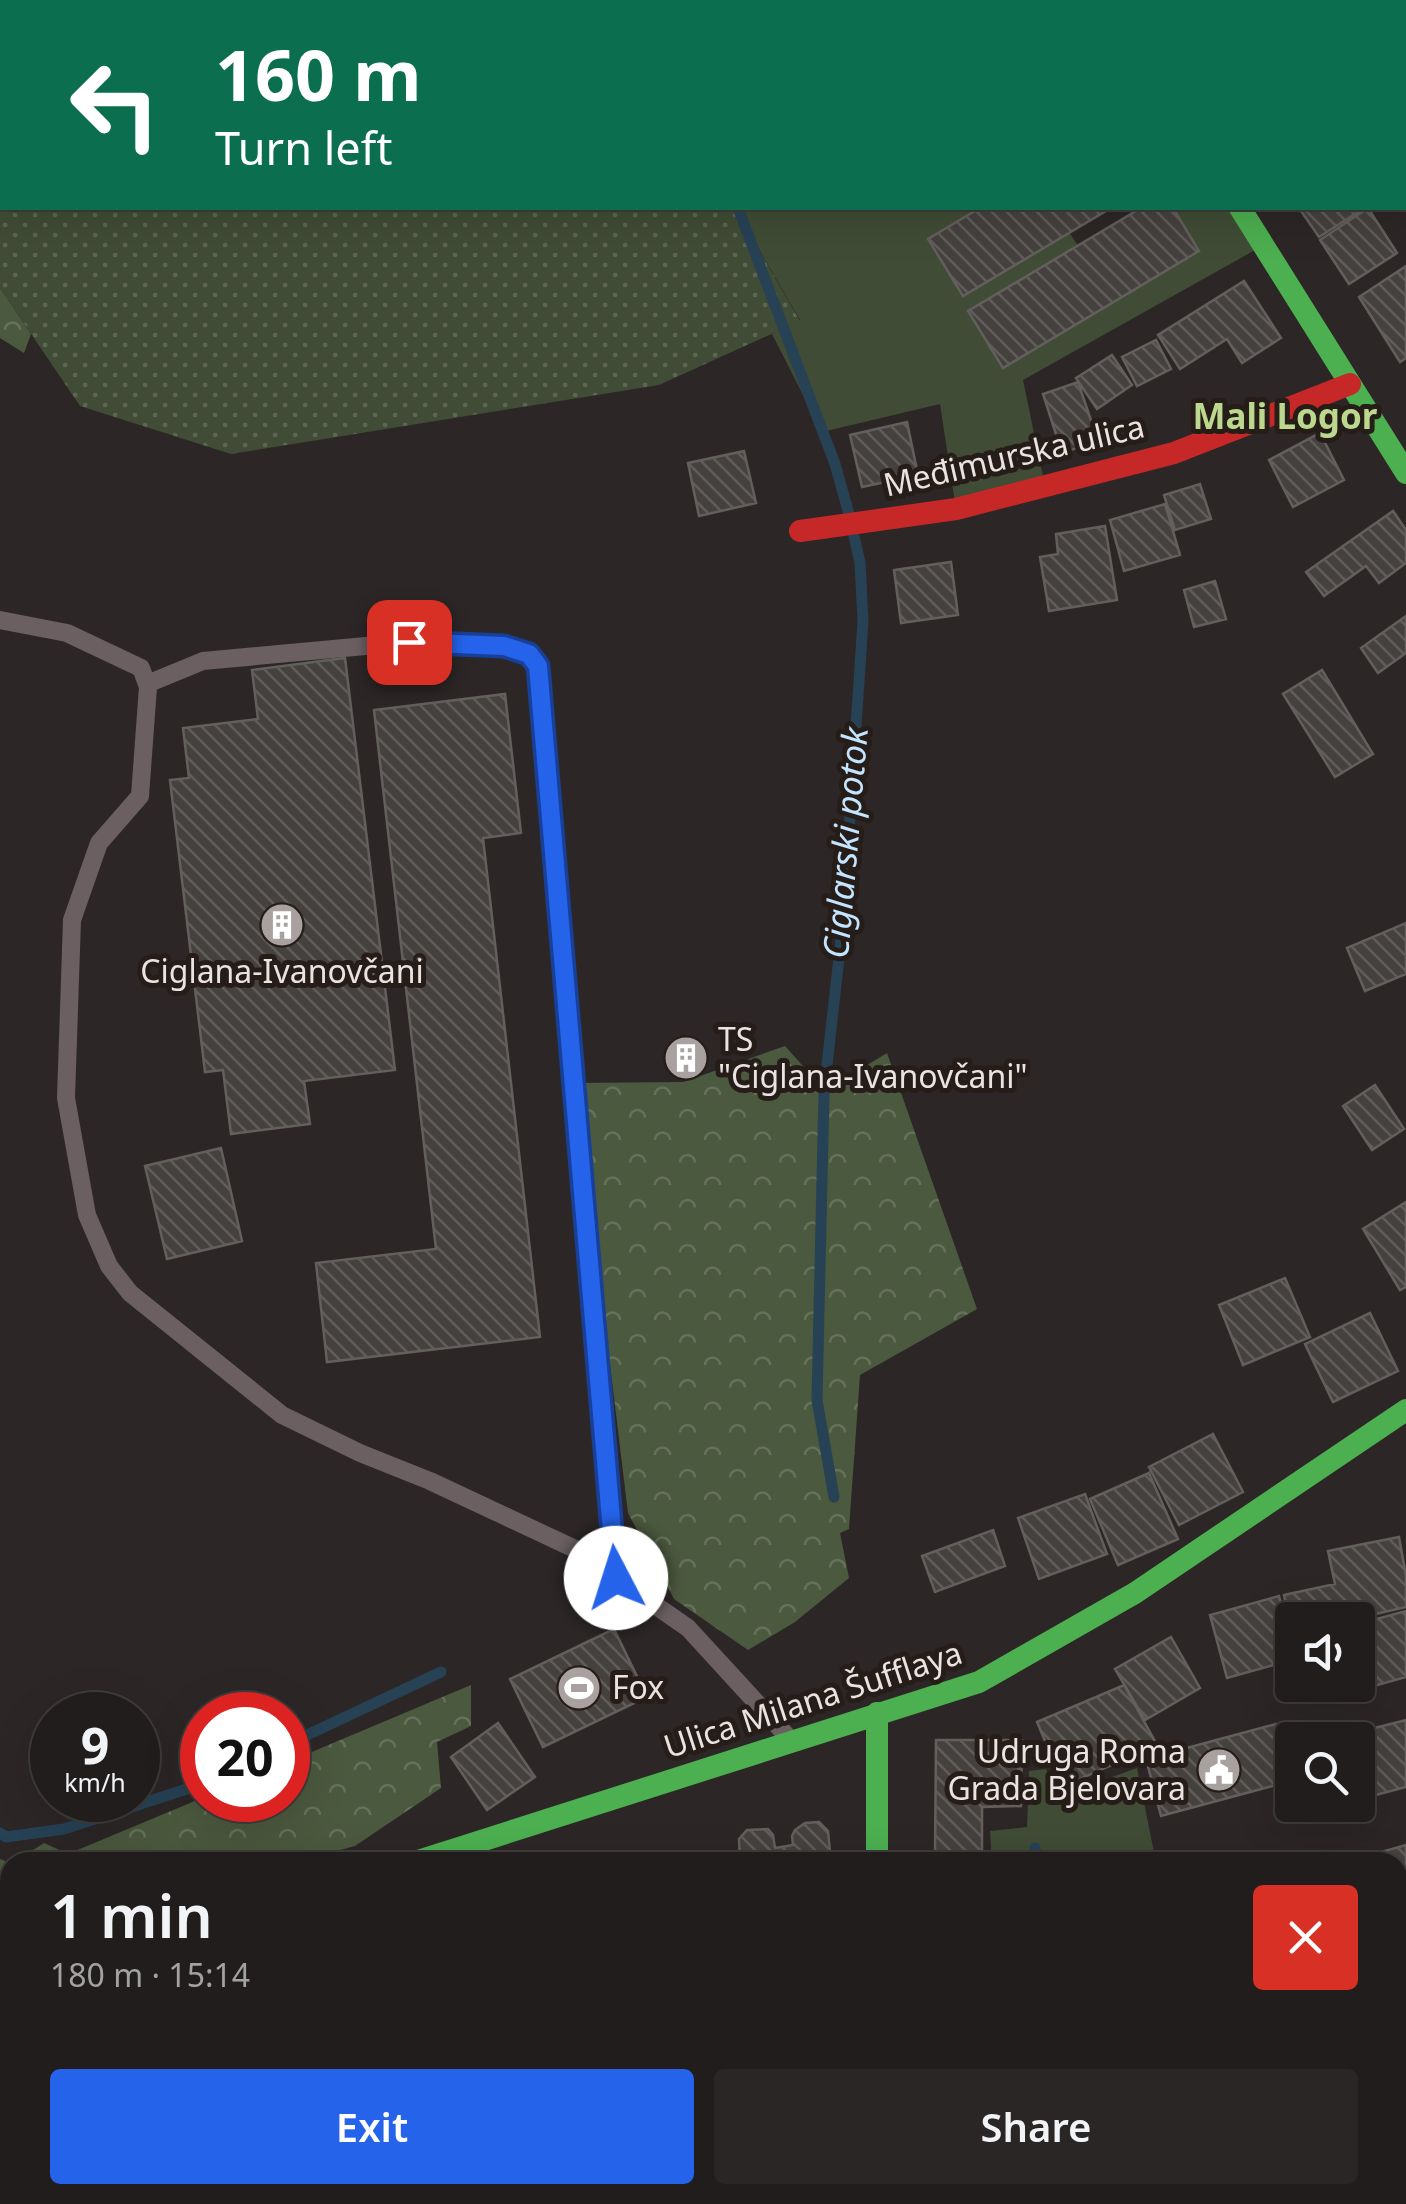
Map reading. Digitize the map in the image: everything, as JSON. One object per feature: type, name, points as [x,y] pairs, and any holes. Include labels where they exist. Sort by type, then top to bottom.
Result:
[{"type":"street","points":[[1241,210],[1350,384],[1394,430],[1406,473]]},
{"type":"street","name":"Međimurska ulica","points":[[800,531],[956,509],[1174,453],[1350,384]]},
{"type":"street","name":"Ulica Milana Šufflaya","points":[[445,1852],[979,1682],[1135,1593],[1405,1414]]},
{"type":"street","points":[[877,1713],[877,1852]]},
{"type":"lane","points":[[0,620],[67,633],[141,668],[146,684],[140,796],[99,843],[72,920],[66,1098],[87,1215],[109,1266],[130,1293],[282,1415],[573,1548],[688,1628],[791,1741]]},
{"type":"lane","points":[[146,684],[203,661],[409,642],[504,646],[529,654],[538,666],[616,1578]]},
{"type":"green space","points":[[0,210],[736,210],[800,321],[659,385],[231,454],[80,406],[0,288]]},
{"type":"green space","points":[[736,210],[1055,210],[1083,254],[1149,210],[1241,210],[1264,245],[1023,380],[1045,486],[956,509],[940,404],[822,432],[772,334],[800,320]]},
{"type":"green space","points":[[0,288],[31,334],[24,353],[0,338]]},
{"type":"green space","points":[[785,1046],[825,1091],[887,1053],[977,1309],[860,1375],[849,1529],[840,1533],[849,1578],[795,1622],[748,1650],[674,1599],[628,1513],[576,1083],[683,1082]]},
{"type":"green space","points":[[471,1685],[471,1726],[437,1742],[441,1788],[355,1846],[332,1852],[73,1852],[145,1822],[160,1822],[160,1816],[180,1807],[180,1822],[310,1822],[310,1753]]},
{"type":"green space","points":[[1137,1768],[1154,1852],[991,1852],[990,1831],[1027,1827],[1029,1771],[1046,1769],[1059,1796]]},
{"type":"green space","points":[[44,1843],[64,1852],[30,1852]]},
{"type":"building","points":[[977,210],[1108,210],[963,296],[928,239]]},
{"type":"building","points":[[1138,210],[1174,210],[1199,251],[1003,368],[968,311]]},
{"type":"building","points":[[1300,210],[1361,210],[1319,237]]},
{"type":"building","points":[[1369,210],[1397,253],[1349,284],[1320,240]]},
{"type":"building","points":[[1406,266],[1406,358],[1400,362],[1359,297]]},
{"type":"building","points":[[1244,281],[1281,338],[1242,363],[1227,339],[1180,369],[1158,335]]},
{"type":"building","points":[[1156,340],[1171,369],[1137,386],[1122,357]]},
{"type":"building","points":[[1112,355],[1132,385],[1097,409],[1076,378]]},
{"type":"building","points":[[1078,382],[1098,441],[1062,453],[1043,394]]},
{"type":"building","points":[[907,422],[918,475],[862,487],[850,435]]},
{"type":"building","points":[[1320,433],[1344,480],[1293,507],[1269,460]]},
{"type":"building","points":[[744,451],[756,503],[699,516],[688,463]]},
{"type":"building","points":[[1200,484],[1211,519],[1175,530],[1164,495]]},
{"type":"building","points":[[1165,504],[1180,555],[1124,571],[1110,520]]},
{"type":"building","points":[[1393,511],[1406,530],[1406,563],[1379,583],[1366,566],[1324,596],[1306,572]]},
{"type":"building","points":[[1105,526],[1117,600],[1049,611],[1040,557],[1058,554],[1056,534]]},
{"type":"building","points":[[951,562],[958,615],[901,623],[894,570]]},
{"type":"building","points":[[1215,581],[1226,619],[1194,627],[1184,590]]},
{"type":"building","points":[[1406,616],[1406,653],[1378,673],[1361,648]]},
{"type":"building","name":"Ciglana-Ivanovčani","points":[[345,658],[395,1070],[304,1081],[310,1124],[231,1134],[223,1070],[205,1072],[170,780],[189,778],[183,728],[258,719],[252,670]]},
{"type":"building","points":[[1322,670],[1373,754],[1335,777],[1283,694]]},
{"type":"building","points":[[505,694],[521,833],[483,838],[540,1337],[327,1362],[316,1263],[436,1249],[374,710]]},
{"type":"building","points":[[1406,923],[1406,974],[1365,991],[1347,948]]},
{"type":"building","name":"TS \"Ciglana-Ivanovčani\"","points":[[694,1047],[697,1066],[677,1070],[674,1050]]},
{"type":"building","points":[[1375,1085],[1404,1129],[1372,1150],[1343,1106]]},
{"type":"building","points":[[221,1148],[242,1241],[167,1259],[145,1166]]},
{"type":"building","points":[[1406,1202],[1406,1287],[1400,1290],[1363,1229]]},
{"type":"building","points":[[1285,1278],[1310,1337],[1243,1365],[1219,1305]]},
{"type":"building","points":[[1370,1313],[1398,1371],[1333,1402],[1305,1344]]},
{"type":"building","points":[[1213,1434],[1243,1492],[1179,1525],[1149,1467]]},
{"type":"building","points":[[1149,1473],[1178,1539],[1118,1565],[1090,1499]]},
{"type":"building","points":[[1085,1494],[1107,1554],[1039,1579],[1018,1518]]},
{"type":"building","points":[[993,1530],[1005,1566],[935,1592],[922,1556]]},
{"type":"building","points":[[1399,1537],[1406,1576],[1406,1607],[1375,1614],[1375,1602],[1285,1602],[1284,1595],[1335,1584],[1328,1551]]},
{"type":"building","points":[[1279,1596],[1281,1602],[1275,1602],[1275,1665],[1227,1678],[1210,1615]]},
{"type":"building","points":[[1406,1611],[1406,1677],[1375,1686],[1375,1619]]},
{"type":"building","name":"Fox","points":[[614,1629],[647,1697],[543,1747],[510,1679]]},
{"type":"building","points":[[1171,1637],[1200,1688],[1145,1720],[1115,1669]]},
{"type":"building","points":[[1124,1685],[1157,1745],[1064,1786],[1037,1722]]},
{"type":"building","points":[[1406,1720],[1406,1787],[1375,1795],[1375,1728]]},
{"type":"building","points":[[498,1723],[535,1777],[487,1810],[451,1757]]},
{"type":"building","name":"Udruga Roma Grada Bjelovara","points":[[1275,1724],[1275,1785],[1161,1816],[1146,1759]]},
{"type":"building","points":[[936,1740],[1022,1740],[1021,1806],[982,1807],[982,1852],[935,1852]]},
{"type":"building","points":[[819,1822],[828,1831],[830,1852],[740,1852],[739,1839],[747,1830],[768,1829],[775,1848],[793,1845],[795,1830],[805,1823]]},
{"type":"building","points":[[1406,1845],[1406,1852],[1381,1852]]},
{"type":"waterway","name":"Ciglarski potok","points":[[739,210],[835,464],[849,514]]},
{"type":"waterway","name":"Ciglarski potok","points":[[834,1497],[817,1400],[824,1092],[843,922],[863,621],[860,563],[854,536]]},
{"type":"waterway","points":[[310,1734],[441,1672]]},
{"type":"waterway","points":[[0,1833],[6,1837],[64,1829],[180,1791]]},
{"type":"waterway","name":"Ciglarski potok","points":[[1035,1848],[1036,1852]]},
{"type":"traffic: fast","points":[[1241,210],[1406,473]]},
{"type":"traffic: fast","points":[[446,1852],[979,1682],[1135,1593],[1406,1410]]},
{"type":"traffic: fast","points":[[877,1713],[877,1852]]},
{"type":"traffic: jam","points":[[800,531],[956,509],[1174,453],[1350,384]]},
{"type":"place","name":"Ciglana-Ivanovčani","points":[[282,925]]},
{"type":"place","name":"TS \"Ciglana-Ivanovčani\"","points":[[686,1058]]},
{"type":"place","name":"Fox","points":[[579,1688]]},
{"type":"place","name":"Udruga Roma Grada Bjelovara","points":[[1219,1770]]},
{"type":"district","name":"Mali Logor","points":[[1285,417]]},
{"type":"route","points":[[409,642],[504,646],[529,654],[538,666],[616,1578]]}]
